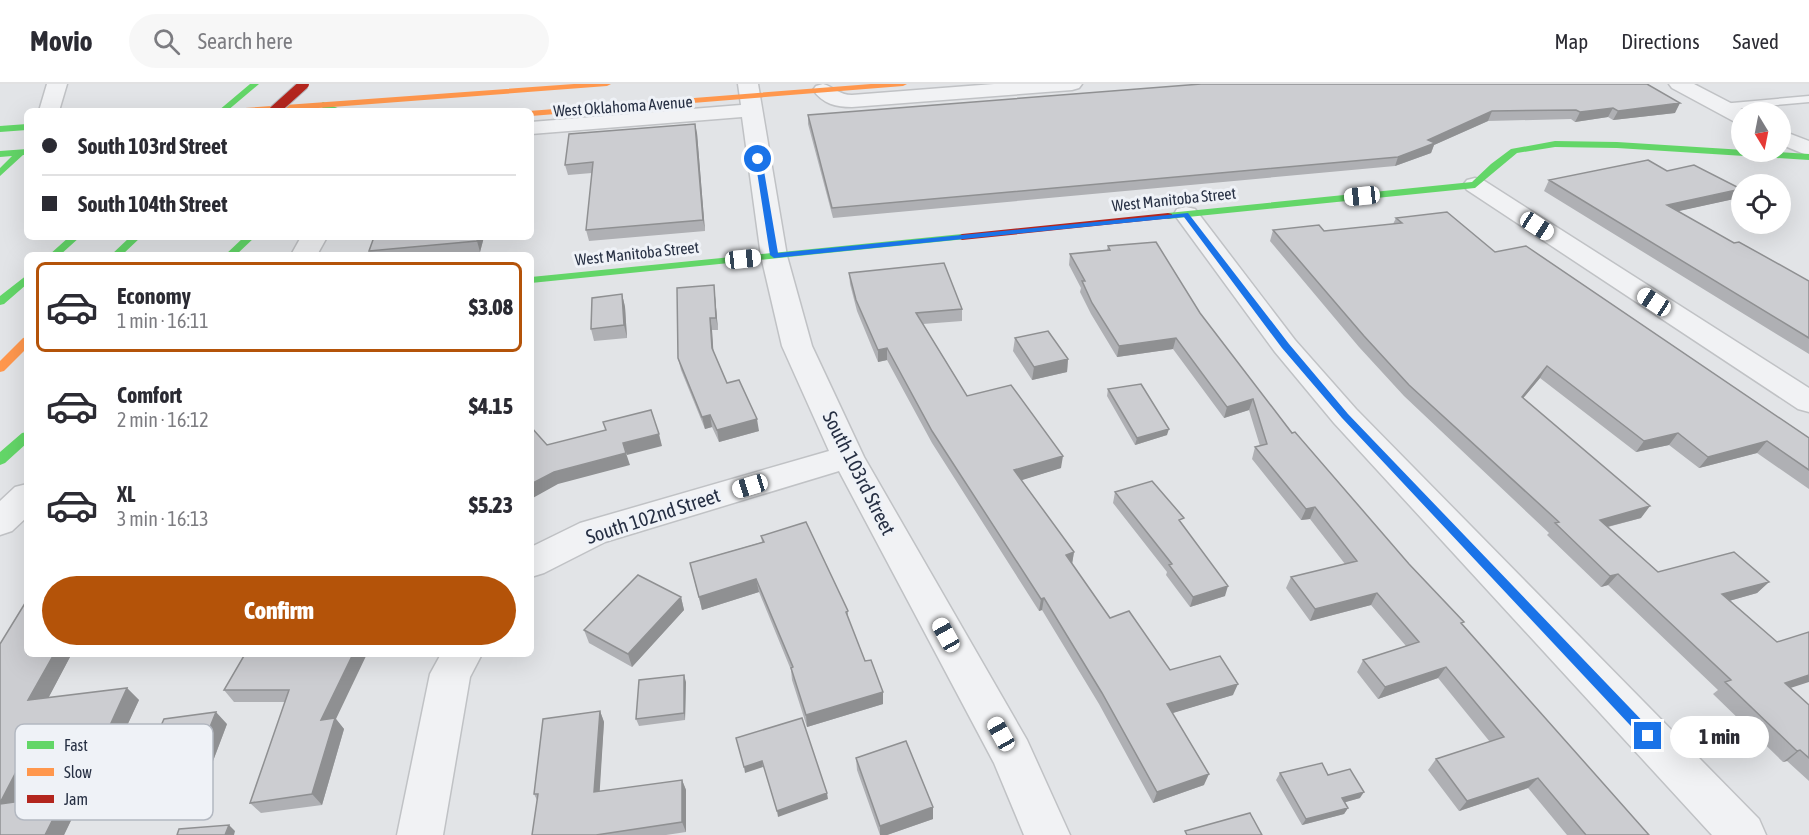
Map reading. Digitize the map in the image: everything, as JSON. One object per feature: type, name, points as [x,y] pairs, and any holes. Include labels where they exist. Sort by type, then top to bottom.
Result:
[{"type":"main road","points":[[277,108],[304,84]]},
{"type":"main road","name":"West Oklahoma Avenue","points":[[284,108],[607,84]]},
{"type":"main road","name":"West Oklahoma Avenue","points":[[534,113],[903,84]]},
{"type":"main road","points":[[226,108],[253,85]]},
{"type":"main road","points":[[323,105],[330,108]]},
{"type":"main road","points":[[0,129],[24,127]]},
{"type":"main road","points":[[1475,185],[1494,166],[1514,152],[1555,144],[1617,145],[1809,157]]},
{"type":"main road","points":[[0,173],[19,151]]},
{"type":"main road","name":"West Manitoba Street","points":[[534,279],[1475,185]]},
{"type":"main road","points":[[58,252],[72,240]]},
{"type":"main road","points":[[119,252],[133,240]]},
{"type":"main road","points":[[233,252],[247,240]]},
{"type":"main road","points":[[0,302],[24,281]]},
{"type":"main road","points":[[0,368],[24,344]]},
{"type":"main road","points":[[0,460],[24,439]]},
{"type":"street","points":[[50,108],[57,84]]},
{"type":"street","name":"West Oklahoma Avenue","points":[[823,90],[836,100],[852,102],[1072,84]]},
{"type":"street","points":[[1679,84],[1731,112]]},
{"type":"street","name":"West Oklahoma Avenue","points":[[534,128],[750,97]]},
{"type":"street","name":"South 103rd Street","points":[[750,97],[774,255],[796,346],[848,457],[1012,754],[1047,835]]},
{"type":"street","points":[[1791,141],[1809,149]]},
{"type":"street","points":[[1475,185],[1809,402]]},
{"type":"street","points":[[1186,214],[1286,346],[1345,416],[1743,835]]},
{"type":"street","name":"South 102nd Street","points":[[534,561],[592,532],[848,457]]},
{"type":"street","points":[[0,522],[24,499]]},
{"type":"street","points":[[420,835],[450,675],[460,657]]},
{"type":"lane","points":[[1721,107],[1809,99]]},
{"type":"building","points":[[1201,84],[1647,84],[1680,103],[1618,111],[1613,108],[1580,112],[1576,110],[1492,111],[1428,140],[1435,143],[1398,157],[832,208],[808,115]]},
{"type":"building","points":[[695,124],[703,220],[586,230],[593,162],[565,165],[569,134]]},
{"type":"building","points":[[1648,160],[1667,171],[1694,165],[1731,184],[1731,191],[1667,205],[1734,243],[1739,242],[1809,281],[1809,338],[1549,180]]},
{"type":"building","points":[[1447,212],[1495,252],[1526,246],[1809,438],[1809,470],[1767,441],[1708,457],[1678,433],[1644,441],[1547,366],[1522,397],[1650,506],[1600,520],[1658,572],[1734,552],[1769,582],[1722,594],[1777,642],[1809,632],[1809,675],[1785,683],[1809,705],[1809,758],[1800,750],[1797,751],[1725,682],[1731,680],[1618,574],[1610,576],[1555,523],[1559,522],[1409,385],[1273,230],[1319,225],[1324,231],[1402,223],[1396,218]]},
{"type":"building","points":[[373,240],[477,240],[477,241],[369,251]]},
{"type":"building","points":[[1156,242],[1200,313],[1292,433],[1295,432],[1409,564],[1464,622],[1461,623],[1649,835],[1586,835],[1538,778],[1467,801],[1436,759],[1504,737],[1446,667],[1385,687],[1363,660],[1419,642],[1377,593],[1315,609],[1291,577],[1357,561],[1315,507],[1306,509],[1255,447],[1267,444],[1253,399],[1227,407],[1176,338],[1119,346],[1092,303],[1082,281],[1085,281],[1070,254],[1110,250],[1108,246]]},
{"type":"building","points":[[944,263],[962,309],[916,313],[967,396],[1011,385],[1063,456],[1014,470],[1074,552],[1066,555],[1110,618],[1129,611],[1170,670],[1220,656],[1238,684],[1167,704],[1209,774],[1157,792],[1102,693],[1044,598],[1041,599],[932,431],[887,348],[878,350],[856,300],[849,273]]},
{"type":"building","points":[[714,285],[716,318],[710,318],[712,348],[727,383],[739,380],[757,419],[717,430],[710,415],[702,417],[678,358],[677,288]]},
{"type":"building","points":[[622,294],[624,325],[591,329],[592,298]]},
{"type":"building","points":[[1048,331],[1068,359],[1034,367],[1015,338]]},
{"type":"building","points":[[1141,384],[1169,429],[1137,438],[1108,389]]},
{"type":"building","points":[[651,410],[659,434],[623,443],[626,453],[554,472],[534,482],[534,430],[547,445],[606,430],[603,422]]},
{"type":"building","points":[[1152,481],[1184,518],[1179,520],[1228,586],[1193,597],[1169,565],[1172,564],[1115,492]]},
{"type":"building","points":[[806,522],[848,611],[846,612],[865,661],[871,660],[883,692],[806,715],[791,668],[793,667],[756,579],[699,597],[690,563],[764,542],[761,536]]},
{"type":"building","points":[[638,575],[681,597],[628,654],[584,630]]},
{"type":"building","points":[[24,605],[24,657],[52,657],[28,700],[127,688],[111,724],[15,724],[15,774],[0,803],[0,644]]},
{"type":"building","points":[[243,657],[352,657],[321,720],[335,718],[312,794],[250,803],[289,690],[224,690]]},
{"type":"building","points":[[684,675],[684,713],[636,719],[639,680]]},
{"type":"building","points":[[600,711],[594,792],[682,780],[682,822],[596,835],[532,835],[538,794],[534,794],[543,719]]},
{"type":"building","points":[[216,712],[211,724],[162,724],[164,719]]},
{"type":"building","points":[[802,718],[827,793],[777,811],[762,761],[744,767],[736,738]]},
{"type":"building","points":[[906,741],[933,807],[880,826],[856,758]]},
{"type":"building","points":[[1322,763],[1328,775],[1350,769],[1364,792],[1342,798],[1348,808],[1306,819],[1280,773]]},
{"type":"building","points":[[15,802],[15,820],[52,820],[45,835],[0,835],[0,804]]},
{"type":"building","points":[[1250,813],[1262,835],[1187,835],[1185,831]]},
{"type":"building","points":[[229,825],[225,835],[177,835],[179,829]]},
{"type":"traffic: fast","points":[[226,108],[255,84]]},
{"type":"traffic: fast","points":[[323,105],[330,108]]},
{"type":"traffic: fast","points":[[0,129],[24,127]]},
{"type":"traffic: fast","points":[[1168,216],[1475,185],[1494,166],[1514,151],[1555,144],[1617,145],[1809,157]]},
{"type":"traffic: fast","points":[[0,154],[24,152]]},
{"type":"traffic: fast","points":[[0,173],[20,153]]},
{"type":"traffic: fast","points":[[534,280],[962,237]]},
{"type":"traffic: fast","points":[[58,252],[72,240]]},
{"type":"traffic: fast","points":[[119,252],[133,240]]},
{"type":"traffic: fast","points":[[233,252],[247,240]]},
{"type":"traffic: fast","points":[[0,302],[24,281]]},
{"type":"traffic: fast","points":[[0,460],[24,439]]},
{"type":"traffic: slow","points":[[285,108],[607,84]]},
{"type":"traffic: slow","points":[[534,113],[903,84]]},
{"type":"traffic: slow","points":[[0,368],[24,344]]},
{"type":"traffic: jam","points":[[277,108],[304,84]]},
{"type":"traffic: jam","points":[[962,237],[1168,216]]},
{"type":"route","points":[[758,159],[774,255],[1186,214],[1286,346],[1345,416],[1648,736]]}]
